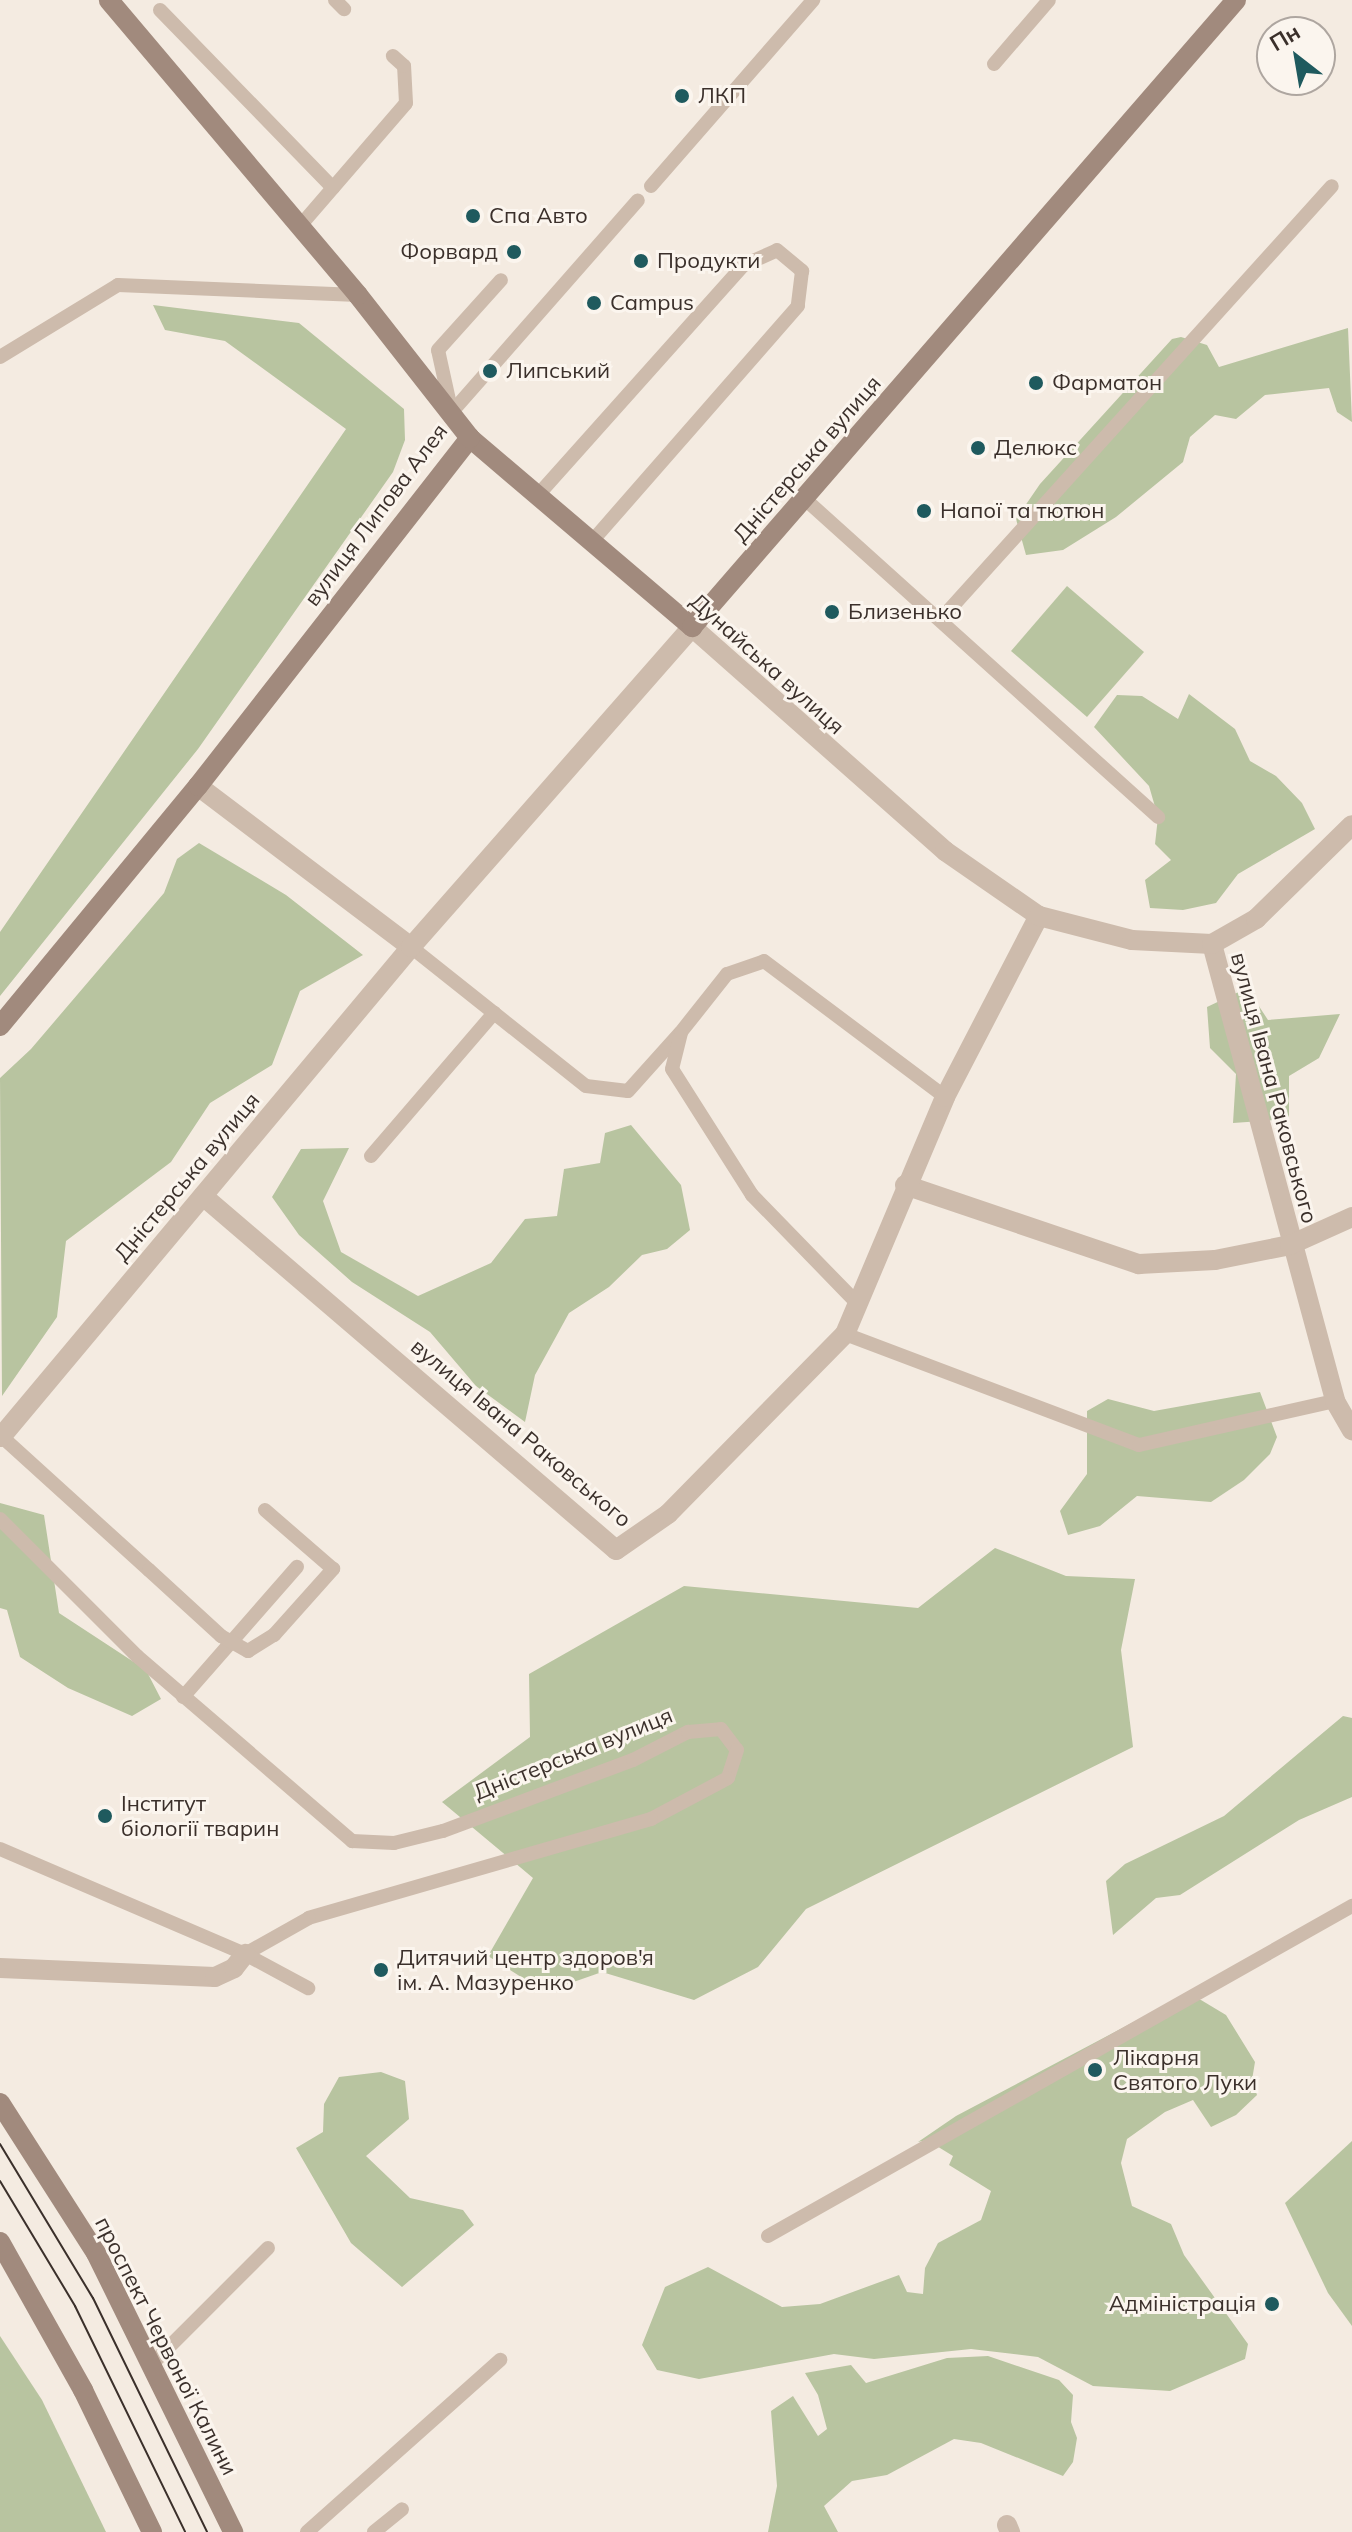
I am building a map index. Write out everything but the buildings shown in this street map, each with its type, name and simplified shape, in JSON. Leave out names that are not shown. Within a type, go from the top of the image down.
[{"type":"street","name":"вулиця Липова Алея","points":[[0,1026],[198,786],[470,438],[358,295],[109,0]]},
{"type":"street","name":"Дністерська вулиця","points":[[1,1436],[411,947],[806,500],[1236,0]]},
{"type":"street","name":"Дунайська вулиця","points":[[470,438],[692,627],[920,831],[992,887],[1039,916],[1132,940],[1212,944]]},
{"type":"street","points":[[198,786],[411,947]]},
{"type":"street","points":[[1212,944],[1256,919],[1352,825]]},
{"type":"street","points":[[905,1185],[945,1097],[1039,916]]},
{"type":"street","name":"вулиця Івана Раковського","points":[[1212,944],[1290,1245],[1335,1401],[1352,1431]]},
{"type":"street","name":"вулиця Івана Раковського","points":[[203,1196],[616,1550],[668,1514],[845,1334],[905,1185],[1139,1264],[1215,1260],[1290,1245],[1352,1217]]},
{"type":"street","points":[[0,1968],[215,1977],[234,1968],[245,1954]]},
{"type":"street","name":"проспект Червоної Калини","points":[[0,2103],[96,2253],[233,2532]]},
{"type":"street","points":[[0,2242],[70,2366],[152,2532]]},
{"type":"lane","points":[[651,186],[813,0]]},
{"type":"lane","points":[[994,64],[1049,0]]},
{"type":"lane","points":[[160,10],[333,188]]},
{"type":"lane","points":[[300,226],[406,103],[404,66],[393,56]]},
{"type":"lane","points":[[941,619],[1332,186]]},
{"type":"lane","points":[[451,413],[638,200]]},
{"type":"lane","points":[[538,495],[744,265],[777,250],[794,264],[802,271],[798,306],[592,541]]},
{"type":"lane","points":[[451,413],[438,350],[501,280]]},
{"type":"lane","points":[[0,357],[118,285],[358,295]]},
{"type":"lane","points":[[806,500],[1158,817]]},
{"type":"lane","points":[[411,947],[586,1086],[628,1091],[727,974],[764,961],[945,1097]]},
{"type":"lane","points":[[371,1156],[494,1013]]},
{"type":"lane","points":[[681,1032],[672,1069],[752,1195],[857,1303]]},
{"type":"lane","points":[[845,1334],[1139,1445],[1335,1401]]},
{"type":"lane","points":[[1,1436],[221,1636],[248,1651],[274,1635],[333,1569],[265,1510]]},
{"type":"lane","name":"Дністерська вулиця","points":[[0,1519],[27,1551],[183,1697],[352,1841],[394,1843],[443,1831],[633,1760],[688,1732],[721,1729],[737,1750],[728,1778],[651,1819],[309,1918],[245,1954]]},
{"type":"lane","points":[[183,1697],[297,1567]]},
{"type":"lane","points":[[0,1849],[245,1954],[308,1988]]},
{"type":"lane","points":[[768,2236],[1352,1906]]},
{"type":"lane","points":[[152,2364],[268,2248]]},
{"type":"lane","points":[[307,2532],[500,2360]]},
{"type":"lane","points":[[374,2532],[402,2509]]},
{"type":"green space","points":[[153,305],[299,323],[404,409],[405,440],[393,472],[198,749],[0,996],[0,932],[346,429],[225,341],[165,330]]},
{"type":"green space","points":[[1348,328],[1352,422],[1337,412],[1329,388],[1265,395],[1236,419],[1215,415],[1190,437],[1183,462],[1116,517],[1063,550],[1026,555],[1016,519],[1040,484],[1172,339],[1181,337],[1207,345],[1219,367]]},
{"type":"green space","points":[[1067,586],[1144,652],[1087,717],[1011,651]]},
{"type":"green space","points":[[1189,694],[1235,729],[1250,761],[1276,776],[1302,803],[1315,829],[1238,874],[1216,903],[1183,910],[1150,908],[1145,880],[1171,860],[1155,844],[1158,817],[1149,786],[1094,727],[1117,695],[1142,696],[1178,719]]},
{"type":"green space","points":[[199,843],[286,895],[363,955],[300,991],[272,1065],[210,1103],[171,1162],[66,1241],[57,1317],[2,1396],[0,1078],[31,1049],[164,893],[177,859]]},
{"type":"green space","points":[[1247,988],[1268,1020],[1340,1014],[1319,1058],[1289,1076],[1289,1119],[1233,1123],[1236,1074],[1210,1048],[1207,1007]]},
{"type":"green space","points":[[631,1125],[681,1185],[690,1230],[667,1249],[642,1255],[609,1287],[569,1313],[535,1375],[525,1422],[476,1386],[430,1332],[352,1282],[299,1235],[272,1197],[301,1149],[349,1148],[323,1201],[341,1252],[418,1296],[491,1263],[525,1219],[557,1216],[564,1169],[600,1163],[605,1133]]},
{"type":"green space","points":[[1260,1392],[1277,1437],[1270,1454],[1244,1480],[1211,1502],[1137,1496],[1100,1526],[1068,1535],[1060,1511],[1087,1474],[1087,1411],[1108,1399],[1154,1411]]},
{"type":"green space","points":[[0,1503],[44,1515],[59,1613],[146,1670],[161,1699],[132,1716],[68,1688],[20,1657],[7,1610],[0,1608]]},
{"type":"green space","points":[[995,1548],[1066,1576],[1135,1579],[1121,1650],[1133,1747],[806,1909],[758,1967],[694,2000],[602,1972],[545,1992],[488,1956],[533,1878],[442,1802],[530,1737],[529,1674],[684,1586],[918,1608]]},
{"type":"green space","points":[[1343,1716],[1352,1718],[1352,1797],[1299,1820],[1180,1895],[1156,1898],[1113,1935],[1106,1881],[1125,1864],[1224,1816]]},
{"type":"green space","points":[[1179,1998],[1201,2000],[1226,2015],[1255,2062],[1252,2080],[1257,2095],[1236,2115],[1211,2127],[1193,2100],[1165,2112],[1127,2139],[1121,2163],[1132,2206],[1171,2224],[1184,2255],[1248,2344],[1245,2359],[1170,2391],[1093,2386],[1038,2357],[971,2349],[874,2359],[834,2354],[699,2379],[657,2370],[642,2345],[665,2287],[708,2267],[782,2307],[820,2304],[899,2275],[907,2292],[923,2294],[925,2268],[938,2243],[981,2220],[991,2191],[949,2165],[953,2156],[927,2140],[918,2142],[956,2116]]},
{"type":"green space","points":[[381,2072],[405,2081],[409,2119],[366,2156],[410,2198],[463,2210],[474,2225],[402,2287],[351,2243],[296,2148],[323,2132],[324,2104],[339,2077]]},
{"type":"green space","points":[[1352,2141],[1352,2326],[1328,2293],[1285,2203]]},
{"type":"green space","points":[[0,2336],[42,2400],[106,2532],[0,2532]]},
{"type":"green space","points":[[988,2356],[1059,2380],[1073,2395],[1071,2422],[1077,2438],[1073,2462],[1063,2476],[981,2443],[954,2439],[887,2475],[852,2481],[824,2506],[838,2532],[768,2532],[777,2486],[771,2411],[793,2396],[818,2436],[827,2429],[818,2395],[805,2373],[851,2365],[866,2383],[947,2358]]},
{"type":"tram line","points":[[0,2144],[93,2298],[207,2532]]},
{"type":"tram line","points":[[0,2181],[75,2306],[185,2532]]},
{"type":"place","name":"ЛКП","points":[[682,96]]},
{"type":"place","name":"Спа Авто","points":[[473,216]]},
{"type":"place","name":"Форвард","points":[[514,252]]},
{"type":"place","name":"Продукти","points":[[641,261]]},
{"type":"place","name":"Campus","points":[[594,303]]},
{"type":"place","name":"Липський","points":[[490,371]]},
{"type":"place","name":"Фарматон","points":[[1036,383]]},
{"type":"place","name":"Делюкс","points":[[978,448]]},
{"type":"place","name":"Напої та тютюн","points":[[924,511]]},
{"type":"place","name":"Близенько","points":[[832,612]]},
{"type":"place","name":"Інститут біології тварин","points":[[105,1816]]},
{"type":"place","name":"Дитячий центр здоров'я ім. А. Мазуренко","points":[[381,1970]]},
{"type":"place","name":"Лікарня Святого Луки","points":[[1095,2070]]},
{"type":"place","name":"Адміністрація","points":[[1272,2304]]}]
